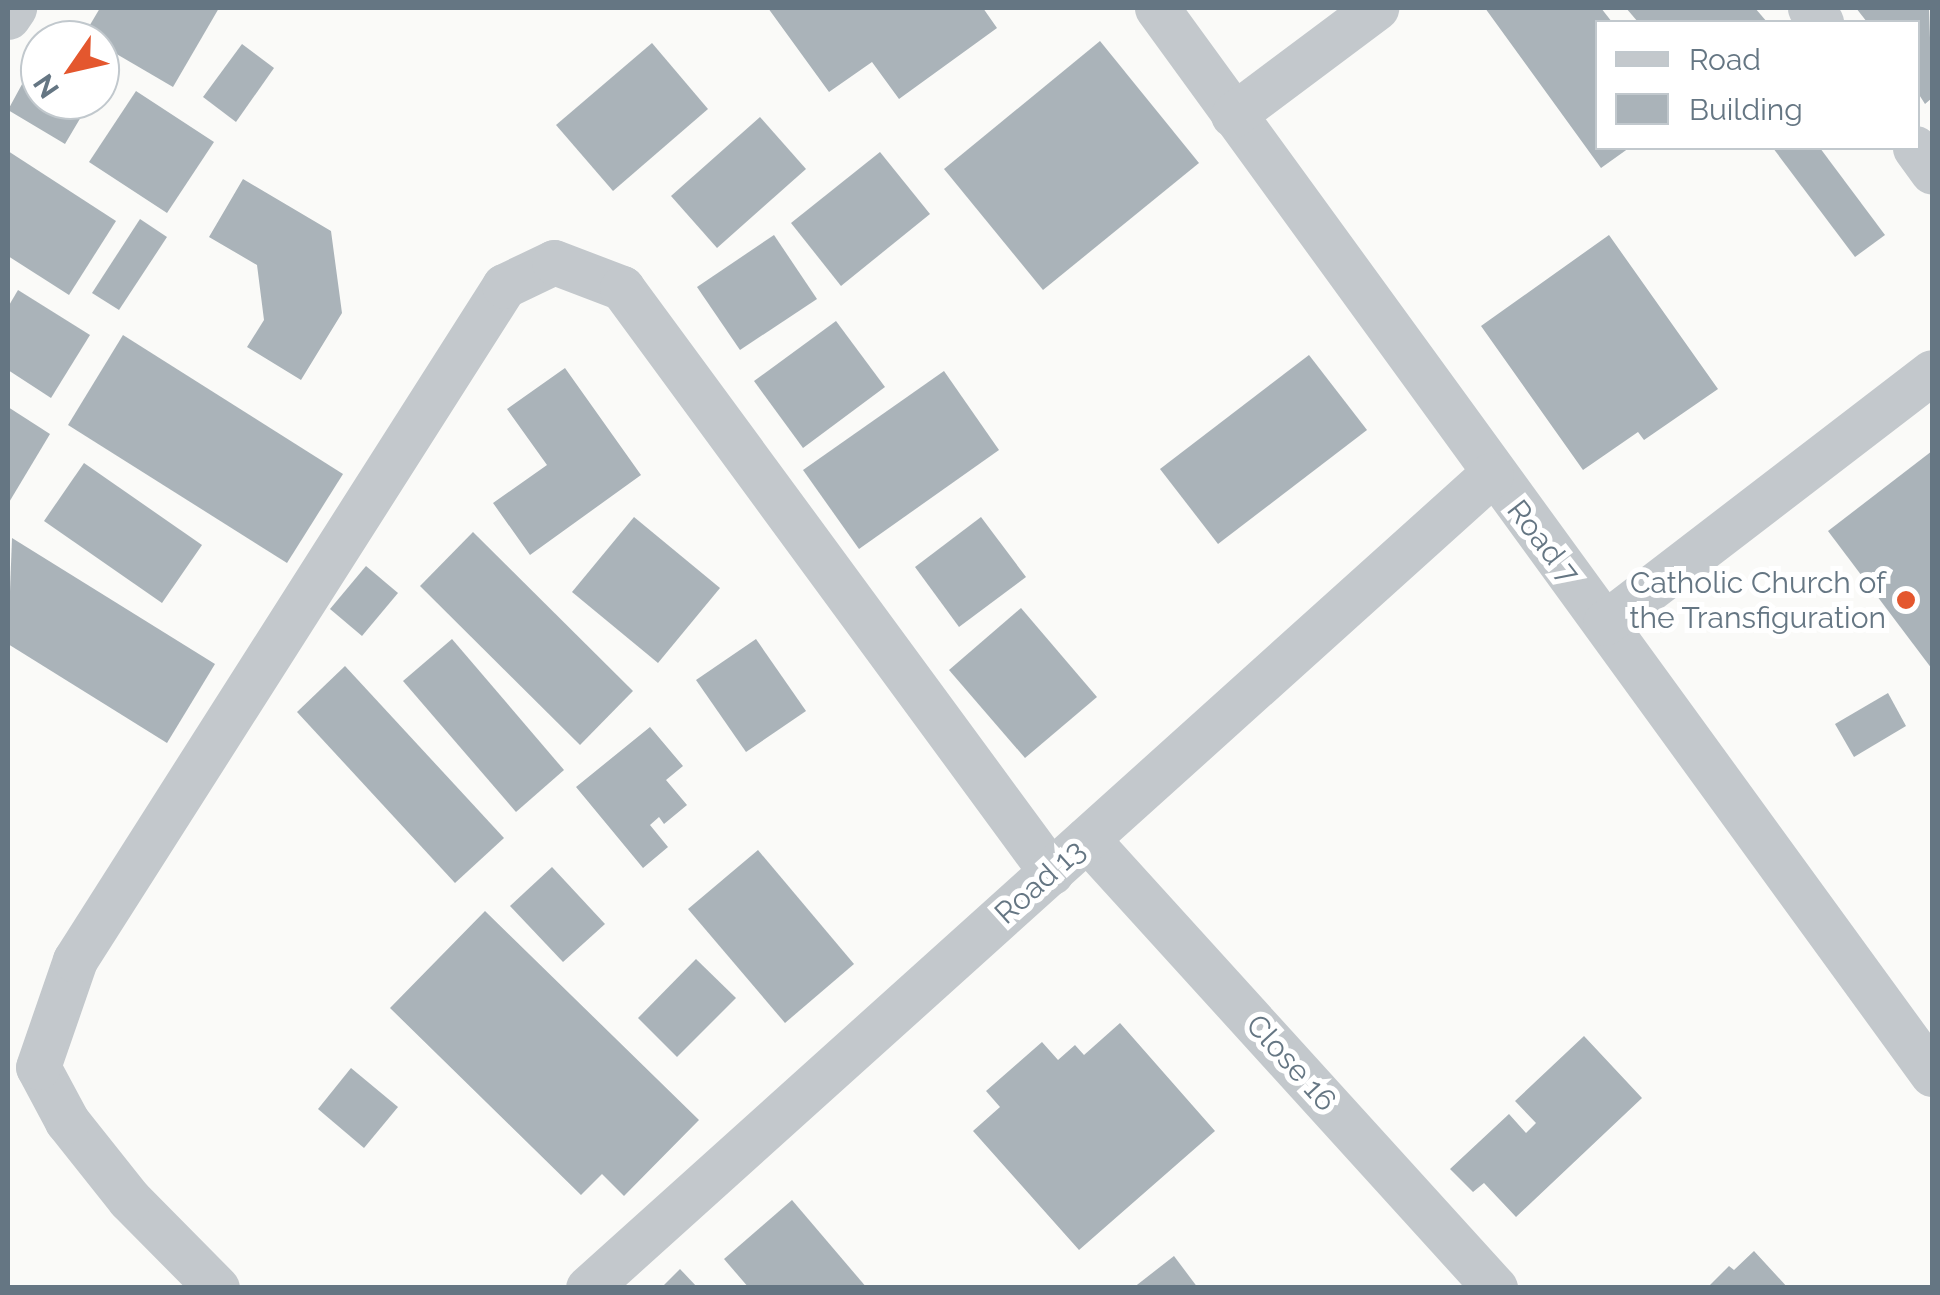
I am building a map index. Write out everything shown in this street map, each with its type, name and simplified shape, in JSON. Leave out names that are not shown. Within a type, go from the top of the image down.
[{"type":"street","points":[[8,17],[14,8]]},
{"type":"street","name":"Road 7","points":[[1158,8],[1491,475],[1605,623],[1932,1074]]},
{"type":"street","points":[[1233,115],[1376,8]]},
{"type":"street","points":[[1916,150],[1932,171]]},
{"type":"street","points":[[217,1288],[128,1199],[67,1121],[38,1067],[75,960],[504,286],[554,262],[622,288],[1051,872]]},
{"type":"street","points":[[1605,623],[1932,372]]},
{"type":"street","name":"Road 13","points":[[588,1288],[1491,475]]},
{"type":"street","name":"Close 16","points":[[1087,839],[1495,1288]]},
{"type":"building","points":[[100,8],[219,8],[173,87],[120,56],[120,20],[93,20]]},
{"type":"building","points":[[768,8],[983,8],[997,28],[899,99],[872,62],[829,92]]},
{"type":"building","points":[[1485,8],[1601,8],[1610,20],[1595,20],[1595,150],[1626,150],[1601,168]]},
{"type":"building","points":[[1626,8],[1755,8],[1765,20],[1636,20]]},
{"type":"building","points":[[1856,8],[1929,8],[1932,98],[1925,104],[1920,96],[1920,20],[1865,20]]},
{"type":"building","points":[[1100,41],[1199,163],[1043,290],[944,169]]},
{"type":"building","points":[[652,43],[708,109],[613,191],[556,125]]},
{"type":"building","points":[[242,44],[274,68],[236,122],[203,97]]},
{"type":"building","points":[[20,88],[20,117],[8,110]]},
{"type":"building","points":[[136,91],[214,142],[167,213],[89,162]]},
{"type":"building","points":[[760,117],[806,169],[717,248],[671,196]]},
{"type":"building","points":[[25,120],[79,120],[65,144]]},
{"type":"building","points":[[1775,150],[1821,150],[1885,235],[1855,257]]},
{"type":"building","points":[[8,151],[116,221],[69,295],[8,256]]},
{"type":"building","points":[[880,152],[930,214],[841,286],[791,223]]},
{"type":"building","points":[[243,179],[331,231],[342,313],[301,380],[247,347],[264,320],[257,265],[209,237]]},
{"type":"building","points":[[140,219],[167,237],[119,310],[92,293]]},
{"type":"building","points":[[774,235],[817,299],[740,350],[697,287]]},
{"type":"building","points":[[1609,235],[1718,389],[1644,440],[1638,432],[1583,470],[1481,326]]},
{"type":"building","points":[[18,290],[90,335],[51,398],[8,370],[8,307]]},
{"type":"building","points":[[836,321],[885,387],[803,448],[754,381]]},
{"type":"building","points":[[123,335],[343,474],[287,563],[68,425]]},
{"type":"building","points":[[1309,355],[1367,430],[1218,544],[1160,469]]},
{"type":"building","points":[[565,368],[641,475],[530,555],[493,503],[547,465],[507,409]]},
{"type":"building","points":[[944,371],[999,450],[859,549],[803,470]]},
{"type":"building","points":[[8,407],[50,434],[8,504]]},
{"type":"building","name":"Catholic Church of the Transfiguration","points":[[1932,451],[1932,669],[1828,531]]},
{"type":"building","points":[[84,463],[202,545],[162,603],[44,521]]},
{"type":"building","points":[[634,517],[720,588],[658,663],[572,592]]},
{"type":"building","points":[[981,517],[1026,577],[959,627],[915,567]]},
{"type":"building","points":[[473,532],[633,691],[580,745],[420,586]]},
{"type":"building","points":[[12,538],[215,664],[167,743],[8,644]]},
{"type":"building","points":[[366,566],[398,593],[362,636],[330,609]]},
{"type":"building","points":[[1021,608],[1097,697],[1025,758],[949,670]]},
{"type":"building","points":[[452,639],[564,770],[516,812],[403,681]]},
{"type":"building","points":[[756,639],[806,711],[746,752],[696,680]]},
{"type":"building","points":[[345,666],[504,838],[455,883],[297,712]]},
{"type":"building","points":[[1888,693],[1906,726],[1854,757],[1835,724]]},
{"type":"building","points":[[650,727],[683,766],[666,780],[687,805],[664,824],[659,817],[650,825],[668,847],[643,868],[576,787]]},
{"type":"building","points":[[758,850],[854,964],[785,1023],[688,909]]},
{"type":"building","points":[[552,867],[605,924],[563,962],[510,906]]},
{"type":"building","points":[[485,911],[699,1120],[624,1196],[602,1174],[581,1195],[390,1008]]},
{"type":"building","points":[[696,959],[736,998],[677,1057],[638,1018]]},
{"type":"building","points":[[1120,1023],[1215,1131],[1079,1250],[973,1131],[1000,1107],[986,1091],[1042,1042],[1058,1060],[1075,1045],[1084,1055]]},
{"type":"building","points":[[1584,1036],[1642,1098],[1516,1217],[1484,1183],[1473,1192],[1450,1169],[1509,1114],[1526,1133],[1536,1123],[1515,1101]]},
{"type":"building","points":[[351,1068],[398,1107],[364,1148],[318,1109]]},
{"type":"building","points":[[792,1200],[867,1288],[749,1288],[724,1259]]},
{"type":"building","points":[[1754,1251],[1788,1288],[1707,1288],[1729,1266],[1734,1270]]},
{"type":"building","points":[[1174,1256],[1198,1288],[1133,1288]]},
{"type":"building","points":[[680,1269],[698,1288],[661,1288]]},
{"type":"place","name":"Catholic Church of the Transfiguration","points":[[1906,600]]}]
